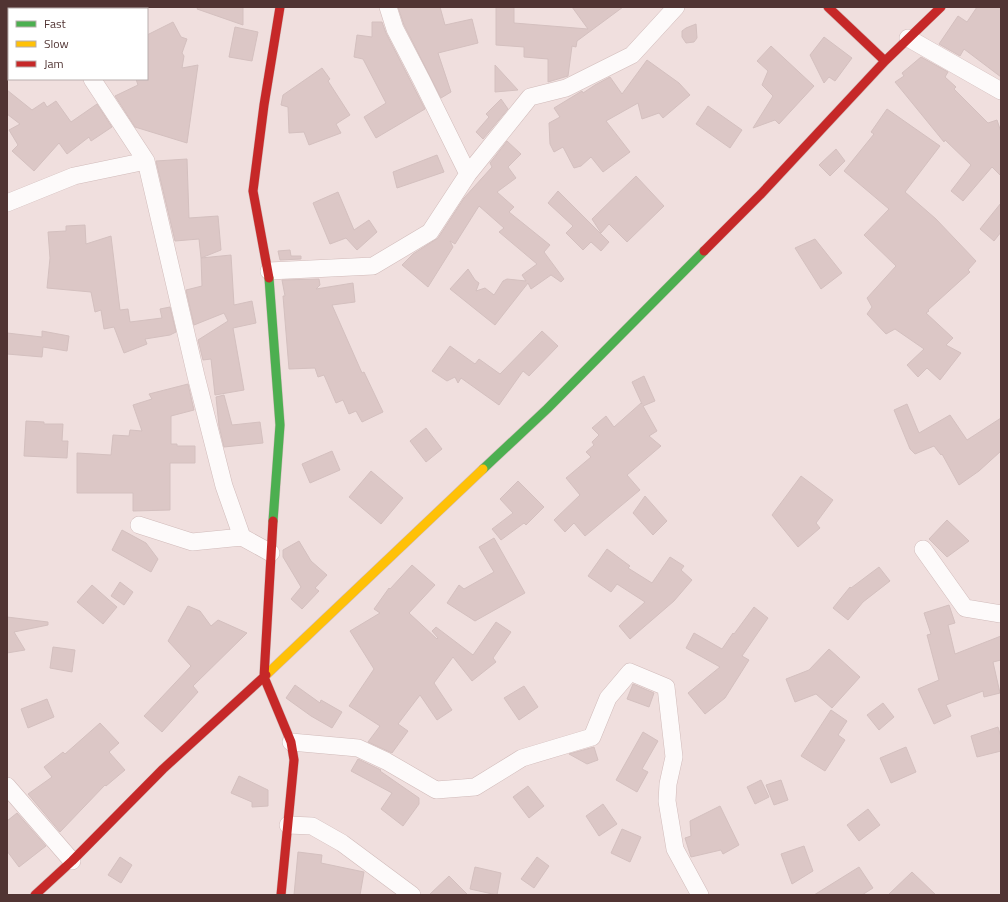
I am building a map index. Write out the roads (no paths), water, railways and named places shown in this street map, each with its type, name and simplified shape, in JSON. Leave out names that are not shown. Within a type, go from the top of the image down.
[{"type":"street","points":[[280,7],[264,105],[253,191],[269,271],[280,425],[264,677],[291,742],[294,760],[281,895]]},
{"type":"street","points":[[388,7],[394,28],[468,174]]},
{"type":"street","points":[[269,271],[373,266],[430,232],[468,174],[530,97],[566,88],[632,55],[676,7]]},
{"type":"street","points":[[828,7],[886,61]]},
{"type":"street","points":[[35,895],[72,861],[163,769],[264,677],[547,409],[761,194],[908,38],[941,7]]},
{"type":"street","points":[[908,38],[1001,91]]},
{"type":"street","points":[[93,80],[146,161],[196,376],[224,486],[242,537]]},
{"type":"street","points":[[7,203],[74,176],[146,161]]},
{"type":"street","points":[[139,525],[192,542],[242,537],[271,553]]},
{"type":"street","points":[[923,549],[965,608],[1001,614]]},
{"type":"street","points":[[291,742],[358,748],[386,761],[436,790],[475,787],[522,758],[592,737],[608,698],[630,672],[666,687],[674,757],[668,784],[668,808],[675,849],[700,895]]},
{"type":"street","points":[[7,786],[72,861]]},
{"type":"street","points":[[288,825],[312,826],[342,843],[412,895]]}]
